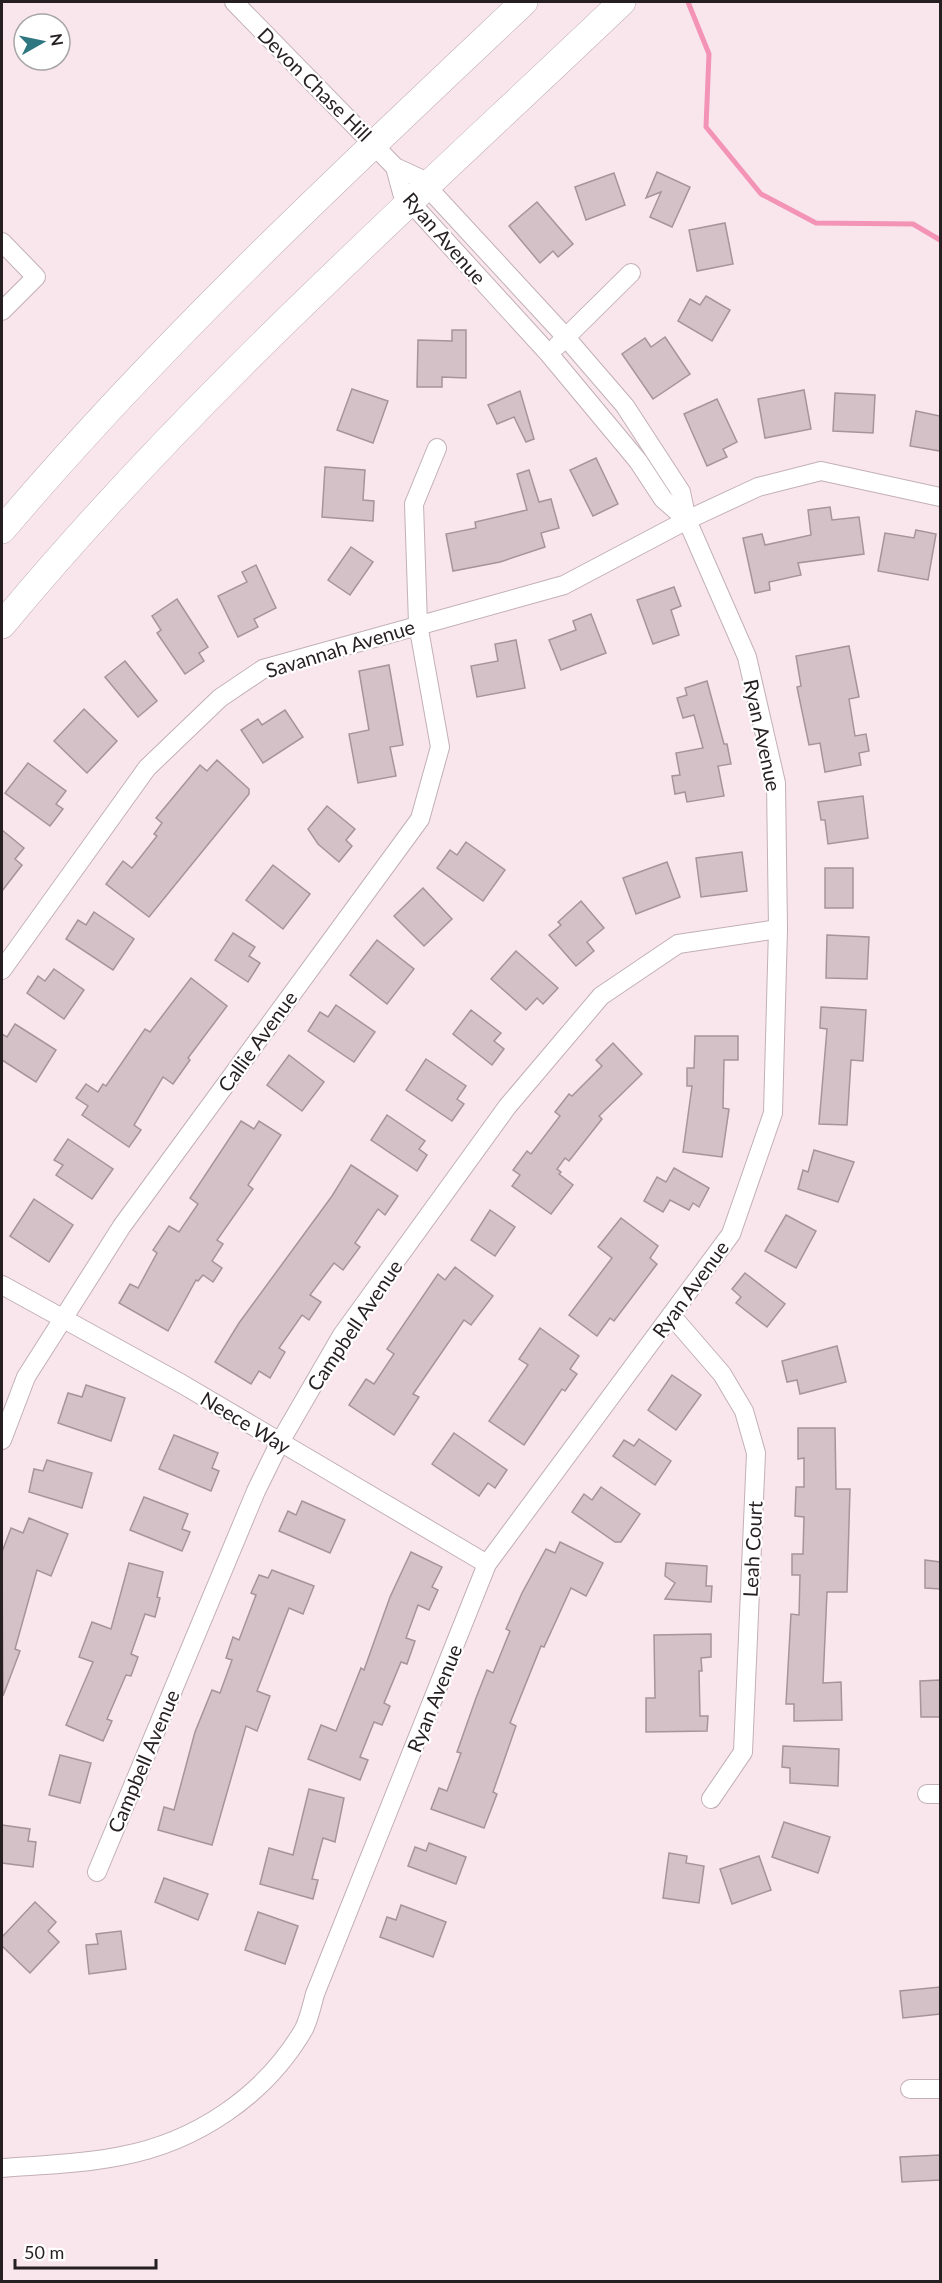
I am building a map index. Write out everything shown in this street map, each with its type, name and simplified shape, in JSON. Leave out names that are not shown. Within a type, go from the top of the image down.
[{"type":"highway","points":[[2,530],[105,411],[374,144],[524,2]]},
{"type":"highway","points":[[2,625],[135,472],[227,379],[622,2]]},
{"type":"street","name":"Devon Chase Hill","points":[[234,2],[395,167]]},
{"type":"street","name":"Ryan Avenue","points":[[395,167],[419,178],[419,195],[638,461],[663,499],[687,520]]},
{"type":"street","name":"Ryan Avenue","points":[[2,2168],[120,2157],[178,2140],[229,2111],[269,2075],[304,2028],[315,1994],[487,1564],[730,1234],[773,1113],[778,929],[776,783],[747,657],[687,520],[681,492],[625,406],[566,337],[419,195]]},
{"type":"street","points":[[2,242],[36,277],[2,311]]},
{"type":"street","points":[[549,354],[631,273]]},
{"type":"street","name":"Callie Avenue","points":[[2,1440],[26,1377],[122,1226],[420,819],[440,747],[418,624],[414,504],[437,448]]},
{"type":"street","name":"Savannah Avenue","points":[[2,970],[147,768],[220,698],[263,669],[564,585],[687,520],[758,488],[821,471],[940,497]]},
{"type":"street","name":"Campbell Avenue","points":[[97,1872],[256,1491],[280,1442],[342,1335],[507,1107],[601,996],[678,944],[778,929]]},
{"type":"street","name":"Neece Way","points":[[2,1285],[64,1317],[487,1564]]},
{"type":"street","name":"Leah Court","points":[[671,1316],[722,1374],[744,1412],[756,1453],[742,1752],[711,1799]]},
{"type":"street","points":[[910,2089],[940,2089]]},
{"type":"building","points":[[657,172],[690,187],[672,227],[650,217],[661,192],[646,198]]},
{"type":"building","points":[[614,173],[625,205],[586,220],[575,187]]},
{"type":"building","points":[[537,202],[573,244],[558,257],[553,251],[540,263],[509,226]]},
{"type":"building","points":[[725,223],[733,264],[697,271],[689,230]]},
{"type":"building","points":[[706,296],[730,310],[712,341],[678,321],[690,299],[700,305]]},
{"type":"building","points":[[452,330],[466,330],[466,378],[442,377],[442,387],[417,387],[418,340],[452,341]]},
{"type":"building","points":[[665,337],[690,374],[653,399],[622,354],[645,338],[651,347]]},
{"type":"building","points":[[352,389],[388,401],[373,443],[337,430]]},
{"type":"building","points":[[804,390],[811,429],[765,438],[758,399]]},
{"type":"building","points":[[520,391],[534,439],[526,442],[514,417],[497,424],[488,405]]},
{"type":"building","points":[[835,393],[875,395],[873,433],[833,431]]},
{"type":"building","points":[[717,399],[737,442],[723,449],[727,457],[707,466],[684,414]]},
{"type":"building","points":[[916,411],[940,416],[940,451],[910,446]]},
{"type":"building","points":[[596,458],[618,504],[593,516],[570,470]]},
{"type":"building","points":[[325,467],[365,470],[363,500],[374,501],[373,521],[322,517]]},
{"type":"building","points":[[529,470],[539,502],[551,499],[559,528],[541,533],[545,547],[500,562],[453,571],[446,534],[476,528],[475,522],[527,510],[517,474]]},
{"type":"building","points":[[830,507],[832,520],[859,517],[864,554],[798,563],[801,575],[769,582],[770,590],[755,593],[743,538],[762,534],[765,545],[811,535],[808,510]]},
{"type":"building","points":[[916,530],[936,534],[928,580],[878,571],[885,533],[914,538]]},
{"type":"building","points":[[351,547],[373,562],[350,595],[328,580]]},
{"type":"building","points":[[256,565],[276,608],[254,619],[258,627],[238,637],[218,596],[247,582],[242,572]]},
{"type":"building","points":[[674,587],[681,606],[671,610],[679,635],[653,644],[637,600]]},
{"type":"building","points":[[177,599],[208,647],[199,653],[204,661],[185,674],[157,633],[161,630],[152,616]]},
{"type":"building","points":[[591,614],[606,653],[561,670],[549,640],[576,630],[573,621]]},
{"type":"building","points":[[516,640],[525,688],[477,697],[471,666],[498,661],[495,644]]},
{"type":"building","points":[[849,646],[859,697],[849,699],[855,736],[866,734],[869,751],[859,753],[861,765],[825,772],[820,743],[809,745],[797,687],[801,686],[796,656]]},
{"type":"building","points":[[125,661],[157,701],[138,717],[105,677]]},
{"type":"building","points":[[389,665],[403,745],[390,747],[396,776],[358,783],[349,734],[369,730],[359,671]]},
{"type":"building","points":[[707,681],[731,764],[718,766],[724,796],[687,802],[685,792],[675,794],[672,776],[680,775],[676,753],[703,748],[694,715],[683,718],[677,698],[687,695],[685,688]]},
{"type":"building","points":[[84,709],[117,741],[87,773],[54,741]]},
{"type":"building","points":[[285,710],[303,737],[263,763],[241,730],[258,719],[262,725]]},
{"type":"building","points":[[217,760],[249,789],[249,794],[149,917],[106,884],[123,861],[132,868],[157,836],[154,834],[162,823],[156,818],[200,765],[207,771]]},
{"type":"building","points":[[28,763],[66,791],[56,804],[63,809],[50,826],[5,793]]},
{"type":"building","points":[[863,796],[868,838],[828,844],[825,820],[821,820],[818,802]]},
{"type":"building","points":[[327,806],[355,829],[346,840],[352,846],[339,862],[318,844],[308,829]]},
{"type":"building","points":[[2,830],[24,848],[15,859],[22,865],[2,891]]},
{"type":"building","points":[[466,842],[505,870],[483,901],[437,868],[450,850],[457,855]]},
{"type":"building","points":[[742,852],[747,891],[701,897],[696,858]]},
{"type":"building","points":[[667,862],[680,897],[636,914],[623,878]]},
{"type":"building","points":[[273,865],[310,894],[283,929],[246,900]]},
{"type":"building","points":[[825,868],[853,868],[853,908],[825,908]]},
{"type":"building","points":[[423,888],[452,919],[424,946],[394,916]]},
{"type":"building","points":[[581,901],[604,928],[587,942],[594,951],[576,966],[549,935],[561,925],[558,922]]},
{"type":"building","points":[[94,912],[134,939],[113,970],[66,939],[78,920],[86,925]]},
{"type":"building","points":[[233,933],[255,947],[249,956],[260,963],[248,982],[215,960]]},
{"type":"building","points":[[827,935],[869,937],[867,979],[826,978]]},
{"type":"building","points":[[377,940],[414,969],[387,1004],[350,975]]},
{"type":"building","points":[[516,951],[558,988],[543,1004],[537,998],[526,1010],[491,979]]},
{"type":"building","points":[[54,969],[84,990],[64,1019],[27,993],[38,976],[45,981]]},
{"type":"building","points":[[191,978],[227,1006],[188,1058],[190,1060],[173,1084],[163,1077],[134,1125],[141,1130],[129,1147],[82,1115],[88,1106],[76,1098],[86,1084],[98,1092],[103,1084],[106,1086],[145,1029],[150,1032]]},
{"type":"building","points":[[336,1005],[375,1032],[354,1062],[308,1031],[320,1012],[328,1017]]},
{"type":"building","points":[[821,1007],[866,1010],[863,1061],[851,1060],[847,1125],[819,1124],[827,1029],[820,1028]]},
{"type":"building","points":[[471,1010],[501,1033],[494,1041],[504,1049],[492,1065],[453,1034]]},
{"type":"building","points":[[15,1024],[56,1050],[36,1082],[2,1060],[2,1034],[7,1037]]},
{"type":"building","points":[[695,1036],[738,1036],[738,1060],[724,1060],[723,1108],[729,1109],[722,1157],[683,1152],[692,1086],[687,1086],[687,1068],[694,1068]]},
{"type":"building","points":[[613,1043],[642,1074],[599,1116],[602,1119],[569,1161],[565,1158],[557,1169],[561,1172],[559,1174],[573,1185],[551,1214],[512,1186],[520,1175],[513,1170],[527,1151],[531,1154],[560,1116],[555,1112],[569,1094],[572,1096],[602,1066],[596,1060]]},
{"type":"building","points":[[289,1055],[324,1082],[302,1111],[267,1085]]},
{"type":"building","points":[[426,1059],[466,1086],[457,1099],[464,1104],[452,1121],[406,1090]]},
{"type":"building","points":[[387,1115],[425,1141],[419,1149],[427,1155],[417,1171],[371,1140]]},
{"type":"building","points":[[241,1121],[254,1129],[259,1121],[281,1135],[248,1185],[253,1189],[217,1240],[223,1244],[212,1261],[222,1268],[213,1282],[203,1275],[198,1281],[196,1280],[168,1331],[119,1303],[130,1284],[138,1288],[157,1253],[153,1250],[169,1226],[179,1232],[198,1204],[190,1198]]},
{"type":"building","points":[[68,1139],[113,1169],[92,1199],[56,1175],[63,1165],[54,1160]]},
{"type":"building","points":[[814,1150],[854,1162],[838,1202],[798,1189],[803,1170],[808,1172]]},
{"type":"building","points":[[351,1165],[398,1196],[385,1215],[378,1209],[355,1243],[360,1247],[343,1270],[334,1263],[310,1295],[321,1302],[309,1320],[302,1315],[279,1348],[285,1352],[270,1378],[259,1371],[251,1384],[215,1362],[239,1323],[332,1196]]},
{"type":"building","points":[[674,1168],[709,1188],[699,1207],[693,1203],[689,1210],[670,1200],[663,1212],[644,1201],[657,1177],[666,1182]]},
{"type":"building","points":[[34,1199],[73,1225],[49,1262],[10,1236]]},
{"type":"building","points":[[490,1210],[515,1227],[495,1256],[471,1240]]},
{"type":"building","points":[[786,1215],[816,1231],[796,1268],[765,1251]]},
{"type":"building","points":[[621,1218],[658,1246],[650,1258],[657,1264],[614,1321],[610,1318],[597,1336],[569,1315],[612,1258],[598,1247]]},
{"type":"building","points":[[455,1267],[493,1296],[471,1325],[464,1320],[413,1394],[419,1397],[394,1435],[349,1405],[366,1379],[374,1384],[394,1354],[387,1349],[438,1274],[445,1280]]},
{"type":"building","points":[[745,1273],[785,1304],[767,1327],[736,1303],[741,1297],[732,1289]]},
{"type":"building","points":[[540,1328],[579,1356],[570,1369],[577,1374],[565,1391],[562,1389],[524,1445],[489,1421],[528,1365],[519,1359]]},
{"type":"building","points":[[837,1346],[846,1382],[800,1394],[797,1380],[787,1382],[782,1361]]},
{"type":"building","points":[[672,1375],[701,1395],[676,1430],[648,1410]]},
{"type":"building","points":[[86,1385],[125,1398],[111,1441],[58,1423],[68,1393],[82,1397]]},
{"type":"building","points":[[798,1428],[835,1428],[836,1489],[850,1489],[847,1592],[827,1592],[823,1683],[841,1682],[842,1720],[794,1721],[794,1704],[786,1704],[791,1614],[799,1615],[800,1575],[792,1575],[792,1554],[803,1554],[804,1517],[795,1516],[796,1487],[804,1487],[804,1458],[798,1459]]},
{"type":"building","points":[[454,1433],[507,1470],[495,1488],[488,1483],[479,1496],[432,1464]]},
{"type":"building","points":[[174,1435],[218,1453],[212,1468],[219,1471],[211,1491],[159,1469]]},
{"type":"building","points":[[639,1439],[671,1461],[655,1485],[613,1456],[624,1440],[634,1446]]},
{"type":"building","points":[[47,1460],[92,1473],[82,1508],[29,1492],[34,1469],[43,1471]]},
{"type":"building","points":[[601,1487],[640,1514],[621,1542],[615,1542],[572,1512],[584,1494],[592,1500]]},
{"type":"building","points":[[144,1497],[188,1514],[182,1529],[190,1532],[182,1551],[130,1530]]},
{"type":"building","points":[[302,1501],[345,1520],[330,1553],[279,1531],[288,1511],[296,1515]]},
{"type":"building","points":[[29,1518],[68,1534],[51,1576],[37,1570],[15,1649],[20,1651],[3,1696],[2,1552],[11,1528],[23,1533]]},
{"type":"building","points":[[560,1542],[603,1563],[586,1596],[571,1588],[544,1647],[541,1646],[510,1723],[516,1726],[493,1792],[497,1794],[484,1828],[431,1809],[439,1788],[447,1791],[461,1753],[457,1752],[476,1698],[487,1670],[493,1673],[510,1631],[506,1629],[522,1593],[546,1549],[555,1553]]},
{"type":"building","points":[[411,1552],[442,1567],[432,1587],[438,1590],[429,1610],[418,1605],[406,1638],[415,1641],[407,1664],[401,1662],[384,1703],[390,1706],[382,1725],[374,1722],[360,1757],[368,1760],[360,1780],[308,1759],[321,1725],[336,1731],[361,1668],[364,1670],[390,1597]]},
{"type":"building","points":[[925,1560],[940,1562],[940,1589],[925,1588]]},
{"type":"building","points":[[129,1563],[163,1572],[157,1597],[160,1598],[155,1617],[145,1614],[131,1654],[138,1657],[131,1676],[126,1675],[107,1719],[112,1721],[103,1741],[66,1725],[93,1662],[79,1657],[92,1622],[111,1629]]},
{"type":"building","points":[[666,1563],[707,1566],[706,1586],[712,1586],[711,1602],[665,1599],[675,1583],[665,1576]]},
{"type":"building","points":[[272,1570],[314,1586],[303,1614],[289,1608],[257,1691],[270,1696],[257,1731],[246,1726],[212,1845],[158,1830],[164,1807],[174,1810],[195,1732],[212,1690],[220,1693],[232,1660],[226,1658],[233,1637],[239,1640],[256,1595],[251,1593],[259,1575],[268,1578]]},
{"type":"building","points":[[711,1634],[711,1657],[701,1658],[702,1671],[699,1671],[700,1716],[708,1716],[707,1731],[646,1732],[646,1698],[655,1698],[654,1635]]},
{"type":"building","points":[[940,1680],[940,1717],[921,1717],[920,1681]]},
{"type":"building","points":[[783,1746],[839,1749],[838,1786],[790,1783],[790,1768],[782,1767]]},
{"type":"building","points":[[60,1755],[91,1763],[80,1803],[49,1795]]},
{"type":"building","points":[[309,1789],[344,1798],[335,1842],[323,1838],[312,1879],[318,1880],[313,1899],[260,1884],[269,1848],[293,1855]]},
{"type":"building","points":[[784,1822],[830,1837],[818,1873],[772,1857]]},
{"type":"building","points":[[2,1825],[30,1829],[28,1841],[36,1842],[33,1867],[2,1863]]},
{"type":"building","points":[[429,1843],[466,1857],[456,1884],[408,1866],[415,1847],[426,1851]]},
{"type":"building","points":[[669,1853],[687,1856],[686,1863],[704,1866],[699,1903],[663,1898]]},
{"type":"building","points":[[759,1856],[771,1890],[732,1904],[720,1869]]},
{"type":"building","points":[[164,1878],[208,1894],[198,1920],[155,1902]]},
{"type":"building","points":[[35,1902],[56,1922],[48,1931],[59,1942],[30,1973],[2,1946],[2,1937]]},
{"type":"building","points":[[401,1905],[446,1922],[433,1957],[380,1937],[387,1917],[396,1920]]},
{"type":"building","points":[[258,1912],[298,1926],[285,1964],[245,1950]]},
{"type":"building","points":[[121,1931],[126,1969],[89,1974],[86,1945],[98,1944],[96,1934]]},
{"type":"building","points":[[940,1987],[940,2014],[903,2018],[900,1991]]},
{"type":"building","points":[[940,2155],[940,2180],[902,2182],[900,2157]]},
{"type":"waterway","points":[[688,2],[709,54],[706,127],[761,194],[816,223],[913,224],[940,240]]}]
